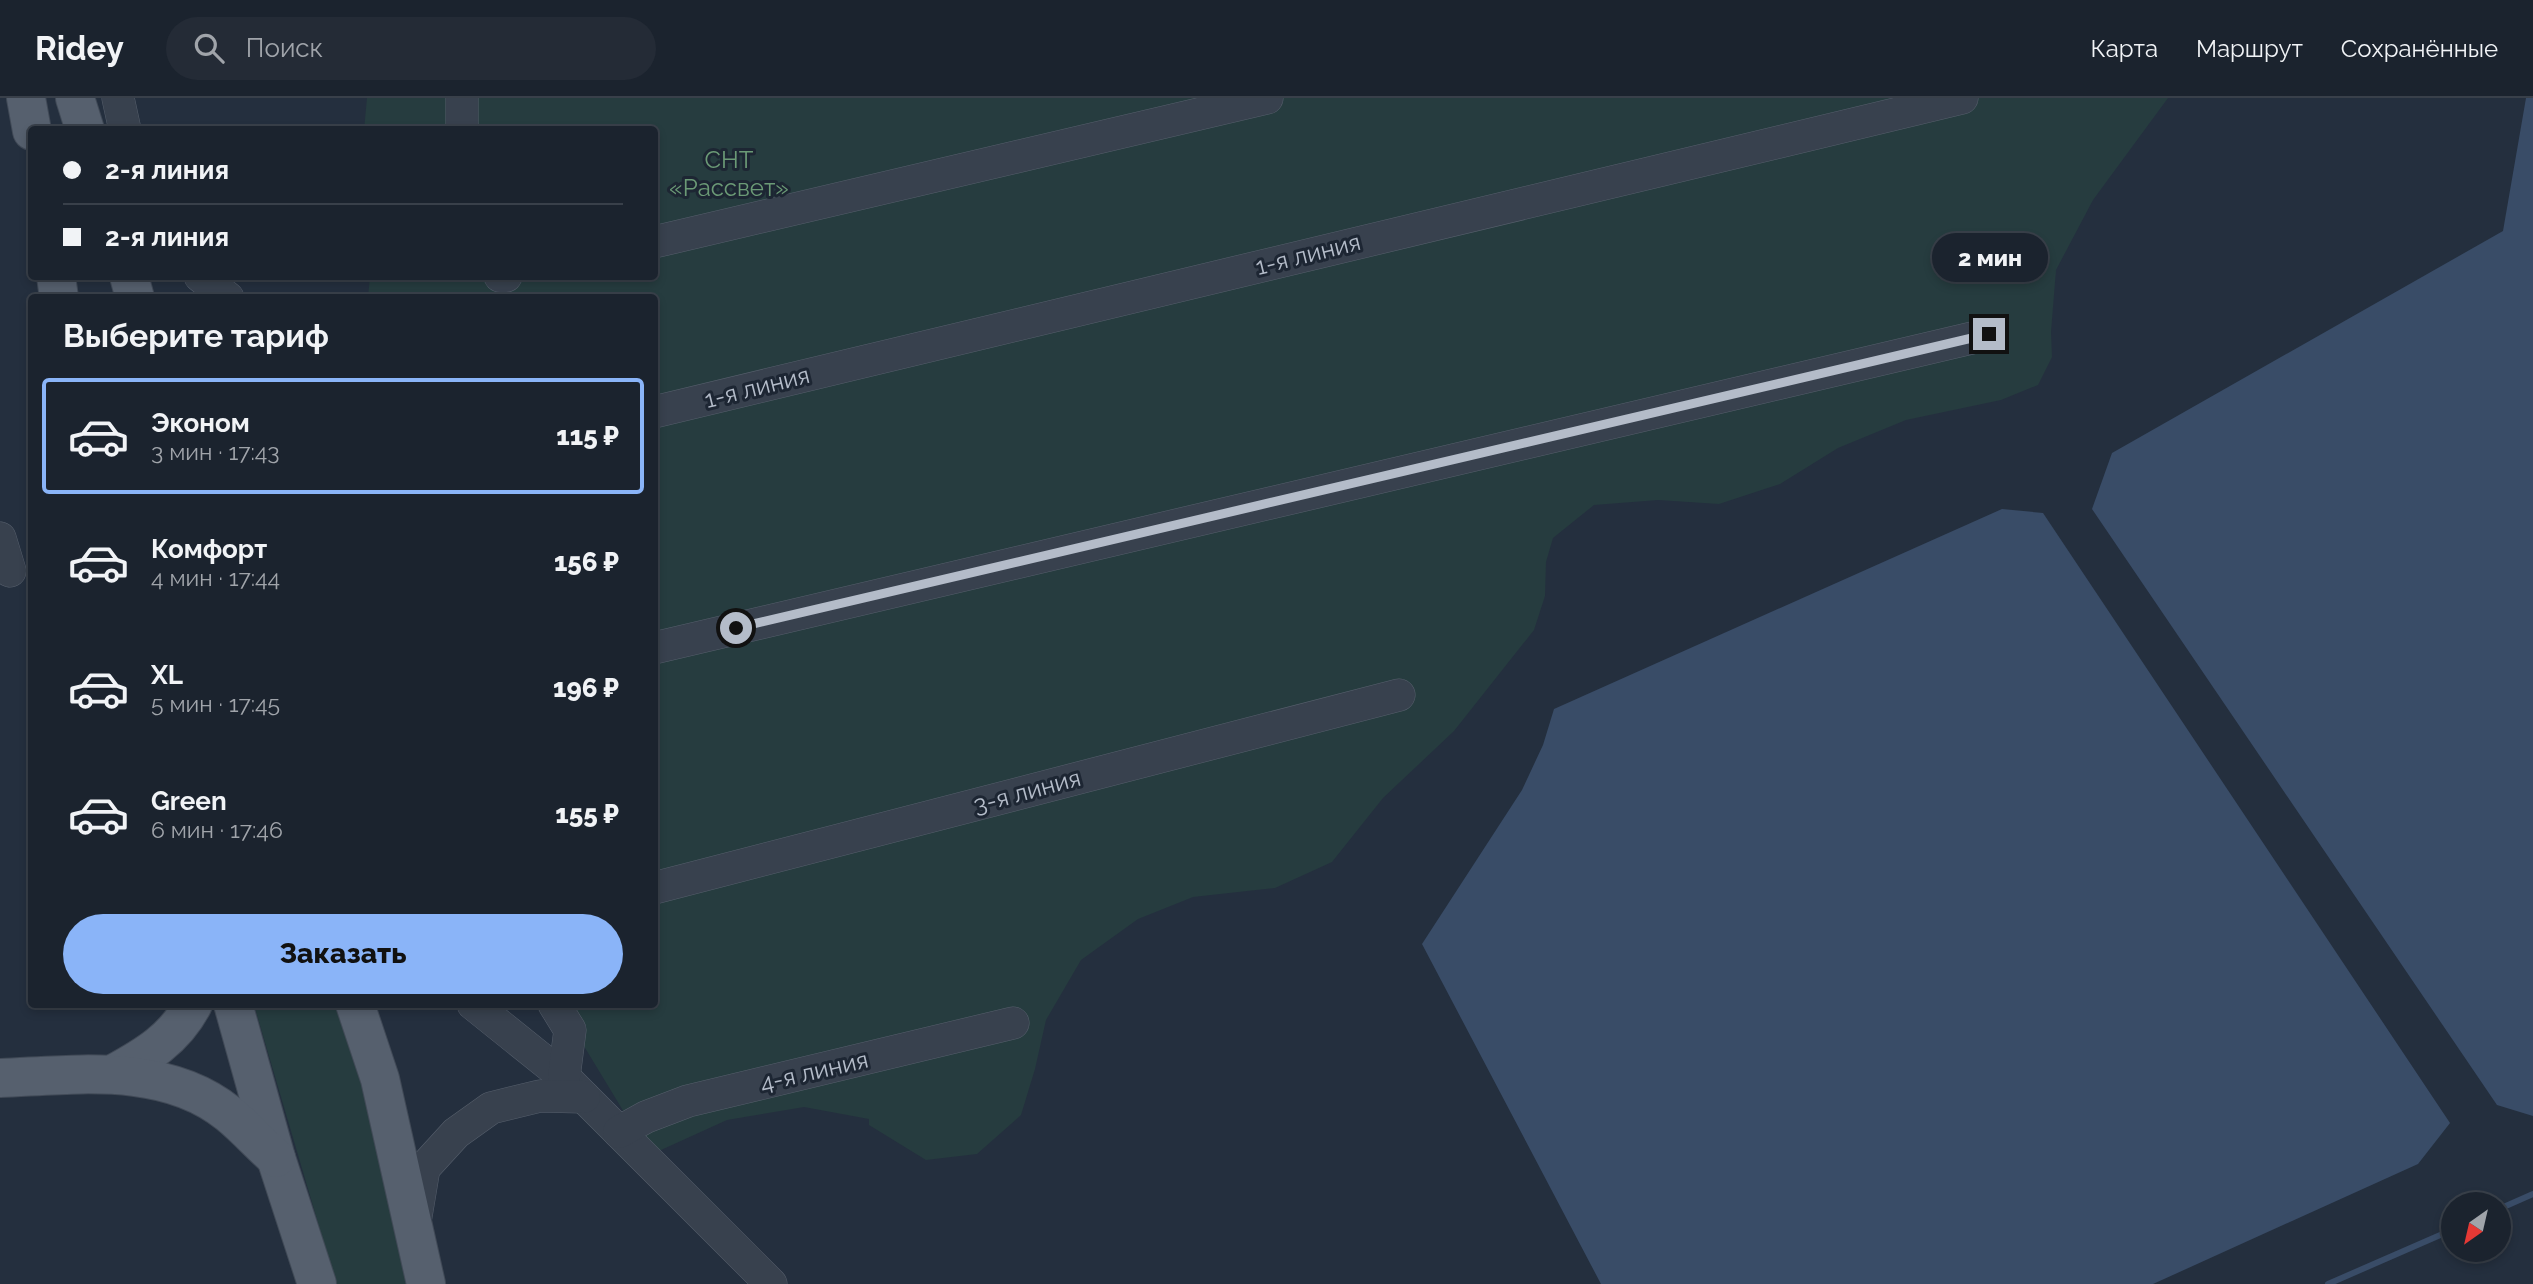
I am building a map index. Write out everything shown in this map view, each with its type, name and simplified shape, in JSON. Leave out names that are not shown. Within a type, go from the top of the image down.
[{"type":"main road","points":[[26,98],[31,126]]},
{"type":"main road","points":[[75,98],[84,126]]},
{"type":"main road","points":[[113,1074],[164,1043],[191,1008]]},
{"type":"main road","points":[[234,1008],[275,1158],[317,1284]]},
{"type":"main road","points":[[356,1008],[380,1079],[426,1284]]},
{"type":"main road","points":[[0,1078],[113,1074],[152,1080],[189,1090],[228,1113],[275,1158]]},
{"type":"street","points":[[118,98],[124,126]]},
{"type":"street","points":[[462,126],[463,98]]},
{"type":"street","points":[[658,241],[1266,98]]},
{"type":"street","name":"1-я линия","points":[[658,411],[1962,98]]},
{"type":"street","points":[[205,280],[223,294]]},
{"type":"street","points":[[658,647],[1989,334]]},
{"type":"street","points":[[0,538],[10,571]]},
{"type":"street","name":"3-я линия","points":[[658,887],[1399,695]]},
{"type":"street","points":[[478,1008],[574,1087],[771,1284]]},
{"type":"street","points":[[556,1008],[570,1030],[574,1087]]},
{"type":"street","name":"4-я линия","points":[[619,1132],[688,1101],[1013,1023]]},
{"type":"street","points":[[414,1230],[424,1168],[456,1133],[491,1108],[574,1087]]},
{"type":"green space","name":"СНТ «Рассвет»","points":[[367,98],[2168,98],[2093,200],[2056,270],[2051,332],[2052,357],[2038,385],[2001,400],[1906,420],[1838,448],[1780,484],[1719,504],[1658,500],[1594,505],[1553,538],[1546,562],[1545,596],[1534,630],[1454,731],[1383,798],[1332,862],[1275,888],[1193,897],[1138,919],[1081,960],[1046,1020],[1021,1115],[977,1154],[926,1160],[869,1125],[869,1119],[804,1107],[727,1120],[650,1155],[561,1008],[658,1008],[658,294],[368,294],[370,280],[658,280],[658,126],[364,126]]},
{"type":"green space","points":[[255,1008],[341,1008],[416,1284],[336,1284]]},
{"type":"water","points":[[2526,98],[2533,98],[2533,1116],[2497,1105],[2092,509],[2112,453],[2503,231]]},
{"type":"water","points":[[2002,509],[2043,513],[2450,1123],[2418,1164],[2153,1284],[1601,1284],[1422,944],[1522,790],[1543,745],[1554,709]]},
{"type":"waterway","points":[[2511,1204],[2533,1194]]},
{"type":"waterway","points":[[2328,1284],[2441,1235]]},
{"type":"route","points":[[736,628],[1989,334]]}]
